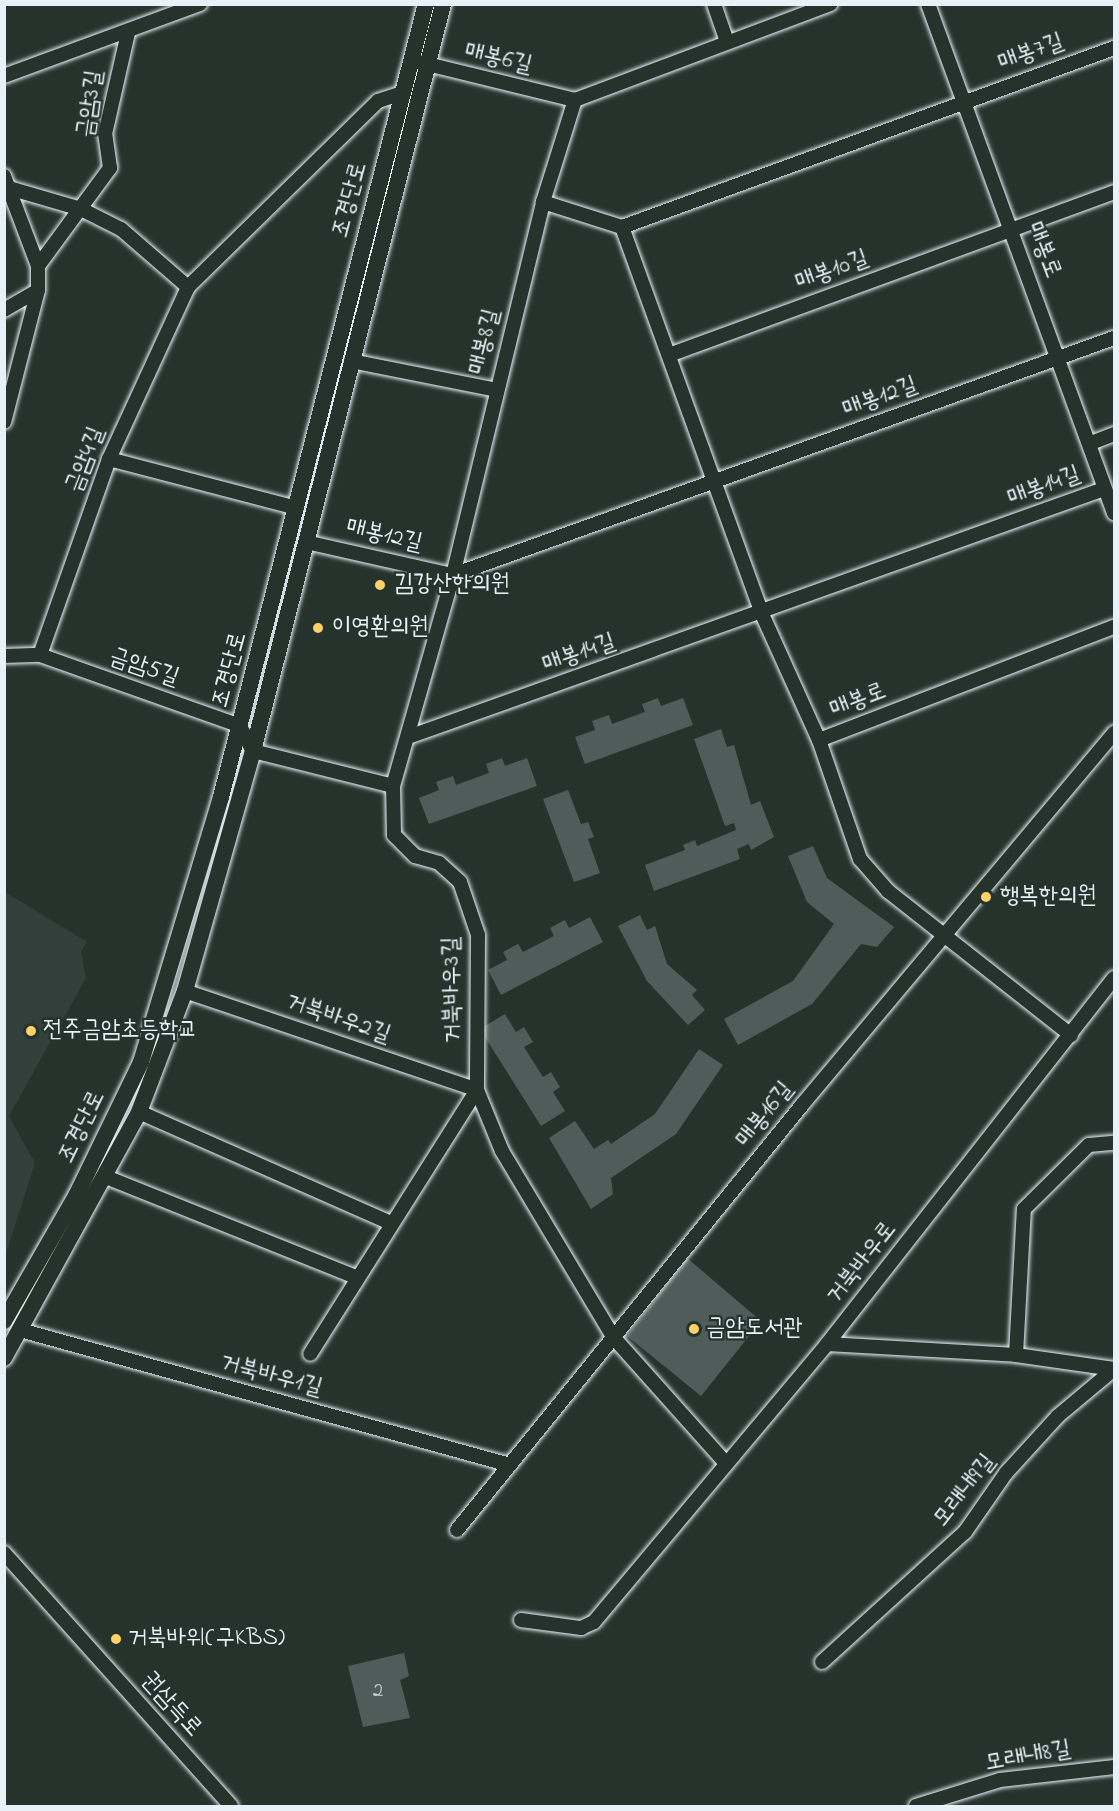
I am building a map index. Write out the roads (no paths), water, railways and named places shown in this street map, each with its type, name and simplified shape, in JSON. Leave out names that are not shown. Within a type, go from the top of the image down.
[{"type":"street","name":"금암3길","points":[[4,76],[128,33],[166,11],[200,4]]},
{"type":"street","name":"조경단로","points":[[4,1321],[76,1196],[141,1062],[240,726],[426,4]]},
{"type":"street","name":"조경단로","points":[[4,1358],[106,1177],[139,1112],[185,991],[253,751],[443,4]]},
{"type":"street","points":[[714,4],[728,41]]},
{"type":"street","points":[[831,4],[574,100],[543,202],[622,227],[963,102]]},
{"type":"street","name":"매봉로","points":[[928,4],[1011,231],[1061,358],[1114,513]]},
{"type":"street","name":"금암3길","points":[[38,266],[110,168],[105,134],[128,33]]},
{"type":"street","name":"매봉7길","points":[[963,102],[1114,48]]},
{"type":"street","name":"매봉6길","points":[[411,60],[574,100]]},
{"type":"street","name":"금암4길","points":[[40,655],[109,459],[188,287],[378,101],[403,93]]},
{"type":"street","points":[[4,422],[38,290],[38,266],[10,207],[7,182],[81,209],[121,229],[188,287]]},
{"type":"street","name":"매봉10길","points":[[669,355],[1114,192]]},
{"type":"street","name":"매봉8길","points":[[453,575],[543,202]]},
{"type":"street","points":[[622,227],[762,614],[819,740],[860,860],[942,935],[1071,1035]]},
{"type":"street","points":[[4,309],[38,290]]},
{"type":"street","name":"매봉12길","points":[[306,542],[453,575],[1114,339]]},
{"type":"street","points":[[351,361],[497,390]]},
{"type":"street","points":[[1091,443],[1114,434]]},
{"type":"street","points":[[109,459],[297,508]]},
{"type":"street","name":"매봉14길","points":[[411,736],[762,614],[1104,489]]},
{"type":"street","points":[[240,726],[253,751],[393,786],[411,736],[453,575]]},
{"type":"street","name":"매봉로","points":[[819,740],[1114,627]]},
{"type":"street","name":"금암5길","points":[[4,656],[40,655],[240,726]]},
{"type":"street","name":"매봉16길","points":[[457,1530],[942,935],[1114,733]]},
{"type":"street","name":"거북바우3길","points":[[393,786],[394,835],[415,856],[439,863],[460,882],[478,935],[477,1089],[502,1151],[614,1338],[724,1461]]},
{"type":"street","name":"거북바우로","points":[[521,1620],[581,1628],[594,1622],[724,1461],[827,1344],[1114,978]]},
{"type":"street","name":"거북바우2길","points":[[185,991],[477,1089]]},
{"type":"street","points":[[310,1354],[477,1089]]},
{"type":"street","points":[[139,1112],[391,1223]]},
{"type":"street","points":[[1016,1355],[1020,1247],[1024,1209],[1056,1173],[1089,1145],[1114,1143]]},
{"type":"street","points":[[106,1177],[358,1278]]},
{"type":"street","name":"거북바우1길","points":[[20,1330],[510,1465]]},
{"type":"street","name":"모래내9길","points":[[827,1344],[1016,1355],[1114,1369]]},
{"type":"street","name":"모래내9길","points":[[822,1662],[965,1532],[1021,1456],[1114,1369]]},
{"type":"street","name":"권삼득로","points":[[4,1553],[231,1806]]},
{"type":"street","name":"모래내8길","points":[[916,1806],[1000,1780],[1114,1767]]},
{"type":"place","name":"김강산한의원","points":[[380,585]]},
{"type":"place","name":"이영환의원","points":[[318,628]]},
{"type":"place","name":"행복한의원","points":[[986,897]]},
{"type":"place","name":"전주금암초등학교","points":[[31,1031]]},
{"type":"place","name":"금암도서관","points":[[694,1329]]},
{"type":"place","name":"거북바위(구KBS)","points":[[116,1639]]}]
